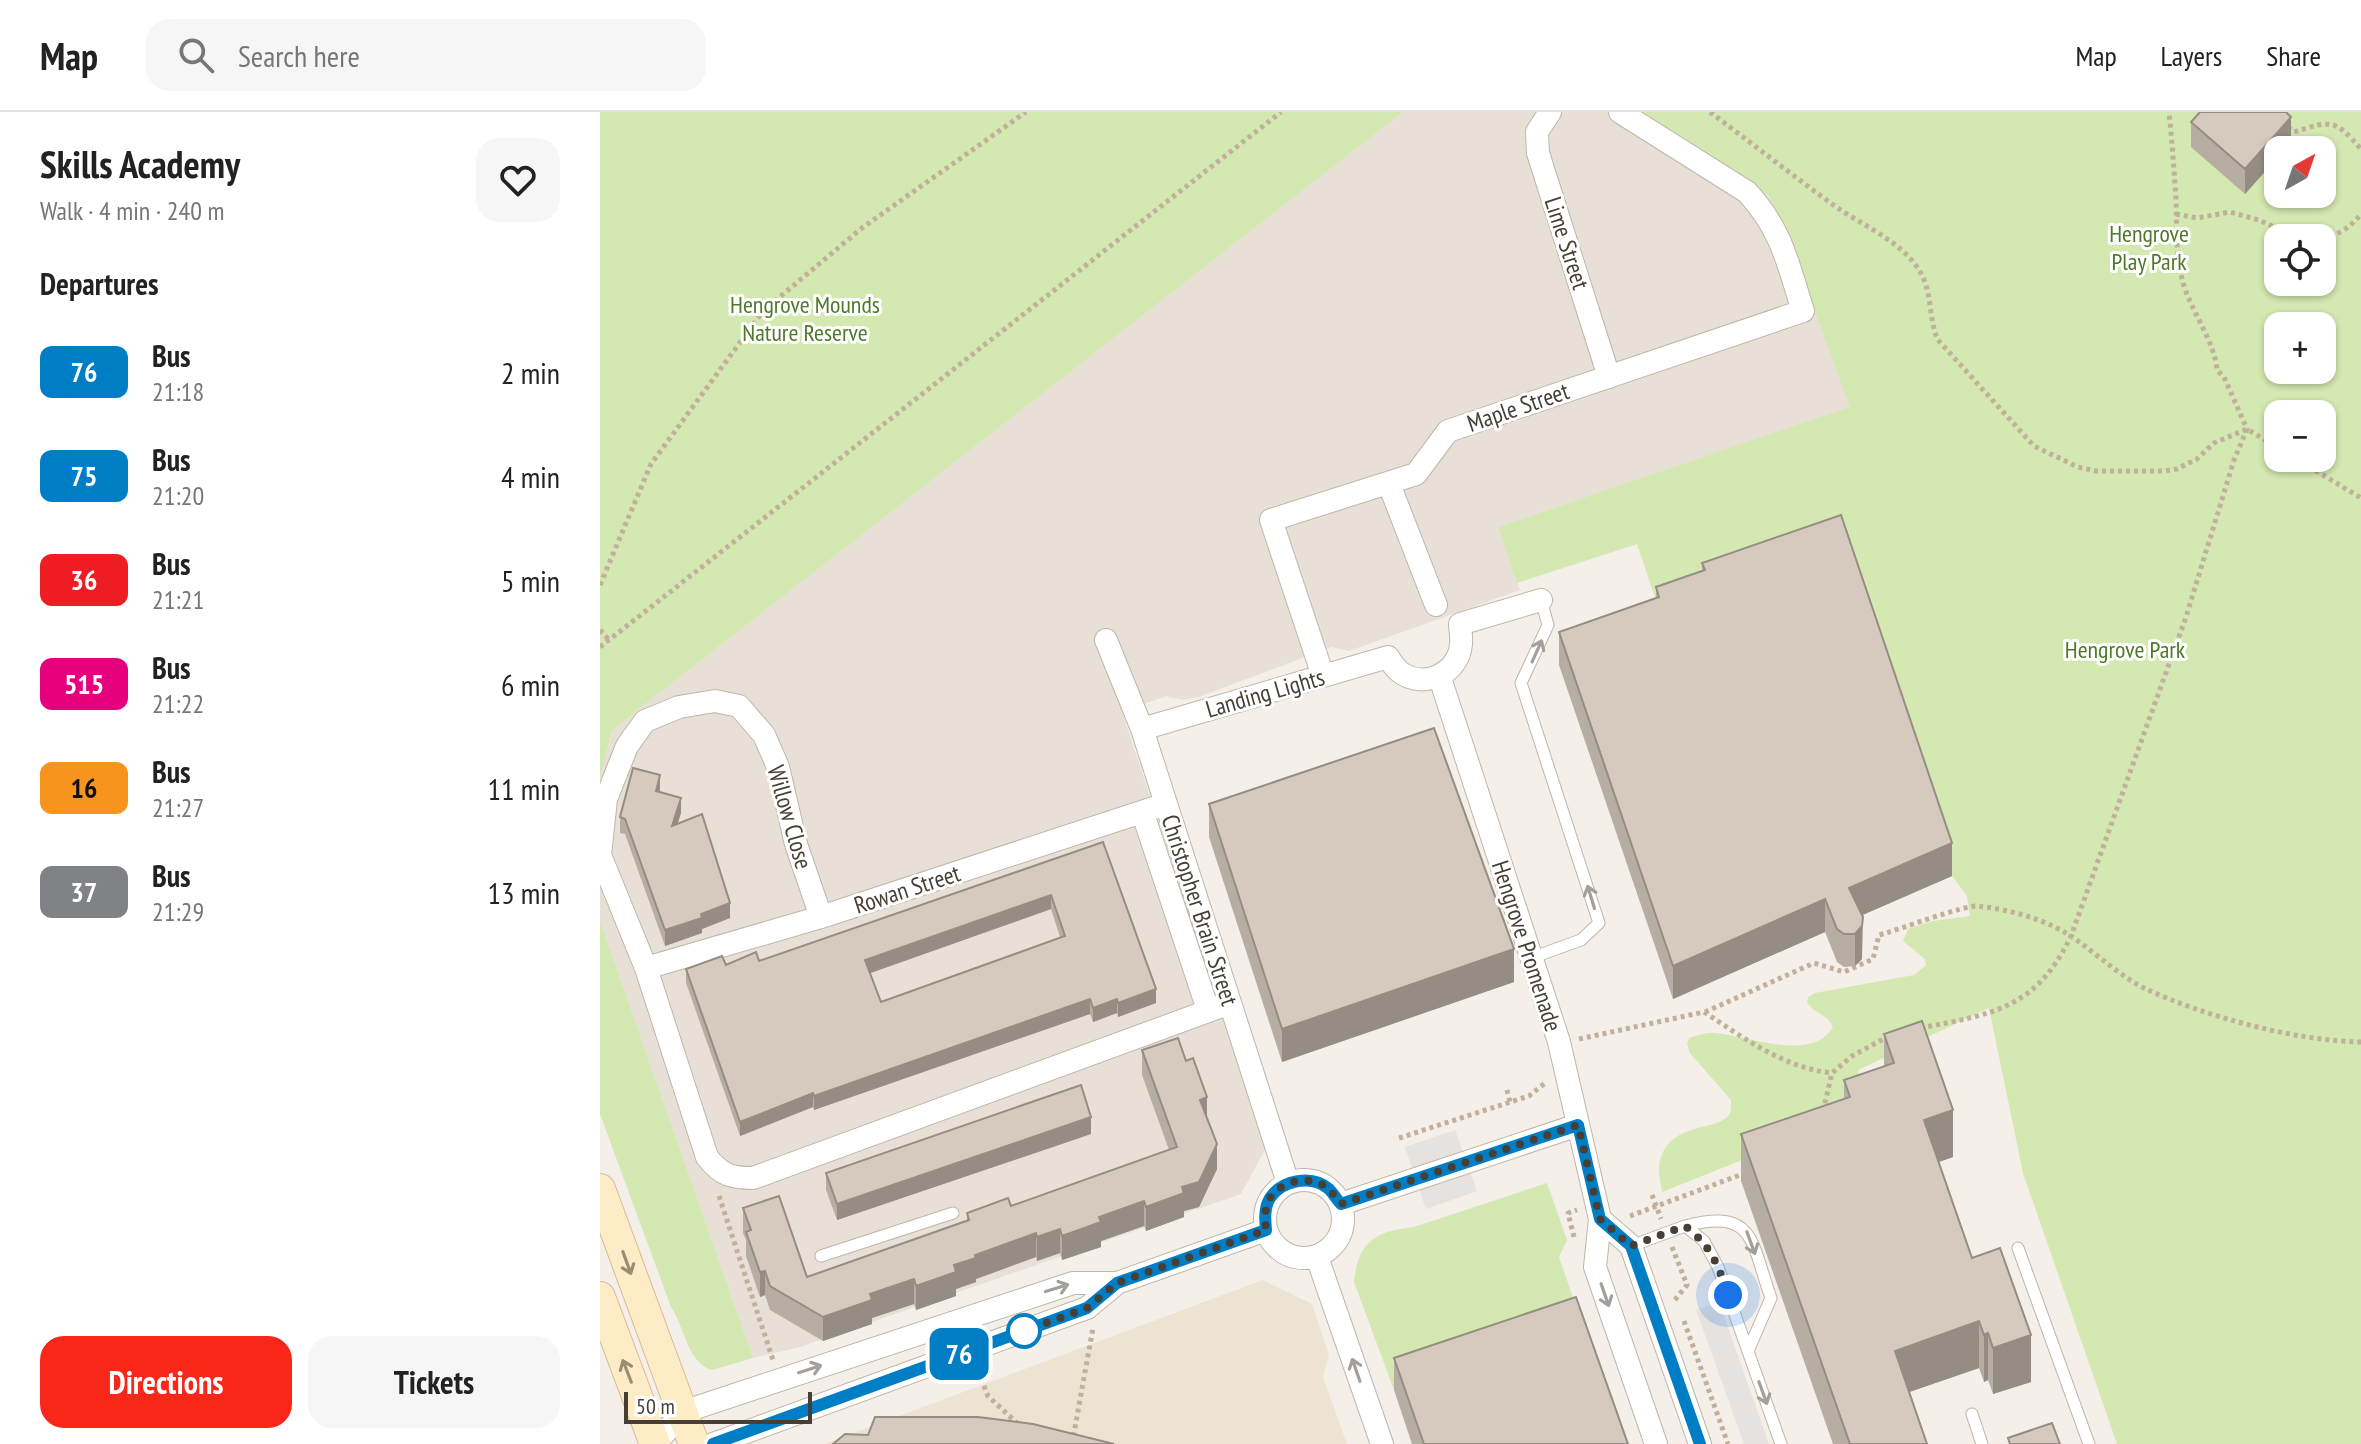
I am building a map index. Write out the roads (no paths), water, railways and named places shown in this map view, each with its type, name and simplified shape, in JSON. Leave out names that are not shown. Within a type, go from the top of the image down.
[{"type":"street","name":"Lime Street","points":[[1550,112],[1537,132],[1538,153],[1609,377]]},
{"type":"street","name":"Maple Street","points":[[1323,676],[1271,520],[1416,474],[1448,431],[1803,311],[1779,237],[1763,210],[1747,192],[1620,112]]},
{"type":"street","points":[[1389,484],[1436,605]]},
{"type":"street","points":[[1440,678],[1458,657],[1462,644],[1460,624],[1541,600]]},
{"type":"street","name":"Christopher Brain Street","points":[[1106,640],[1142,729],[1166,804],[1219,1006],[1288,1183]]},
{"type":"street","name":"Landing Lights","points":[[1142,729],[1388,657],[1401,673],[1420,680],[1440,678]]},
{"type":"street","name":"Hengrove Promenade","points":[[1440,678],[1559,1042],[1600,1219],[1595,1267],[1656,1444]]},
{"type":"street","name":"Willow Close","points":[[646,968],[600,855],[606,799],[627,746],[645,721],[679,707],[715,701],[739,706],[764,735],[778,767],[796,844],[821,917]]},
{"type":"street","name":"Rowan Street","points":[[646,968],[821,917],[1166,804]]},
{"type":"street","points":[[646,968],[707,1157],[718,1171],[731,1178],[753,1178],[1219,1006],[1146,823]]},
{"type":"street","points":[[1341,1204],[1578,1125]]},
{"type":"street","points":[[1307,1180],[1327,1187],[1341,1204],[1343,1227],[1334,1245],[1317,1257],[1300,1259],[1278,1249],[1266,1230],[1264,1214],[1271,1197],[1288,1183],[1307,1180]]},
{"type":"street","points":[[600,1189],[694,1444]]},
{"type":"street","points":[[1600,1219],[1631,1246],[1700,1444]]},
{"type":"street","points":[[600,1297],[655,1444],[683,1412],[1073,1283],[1117,1283],[1266,1230]]},
{"type":"street","points":[[1317,1257],[1382,1444]]},
{"type":"street","points":[[713,1444],[1087,1308],[1117,1283]]},
{"type":"lane","points":[[1530,958],[1581,940],[1599,923],[1521,683],[1548,625],[1541,600]]},
{"type":"lane","points":[[821,1256],[953,1213]]},
{"type":"lane","points":[[1631,1246],[1711,1219],[1732,1222],[1746,1230],[1771,1298],[1748,1351]]},
{"type":"lane","points":[[1685,1226],[1704,1241],[1718,1267],[1781,1444]]},
{"type":"lane","points":[[2018,1248],[2089,1444]]},
{"type":"lane","points":[[1972,1414],[1982,1444]]},
{"type":"park label","name":"Hengrove Play Park","points":[[2149,247]]},
{"type":"park label","name":"Hengrove Mounds Nature Reserve","points":[[805,318]]},
{"type":"park label","name":"Hengrove Park","points":[[2125,649]]}]
